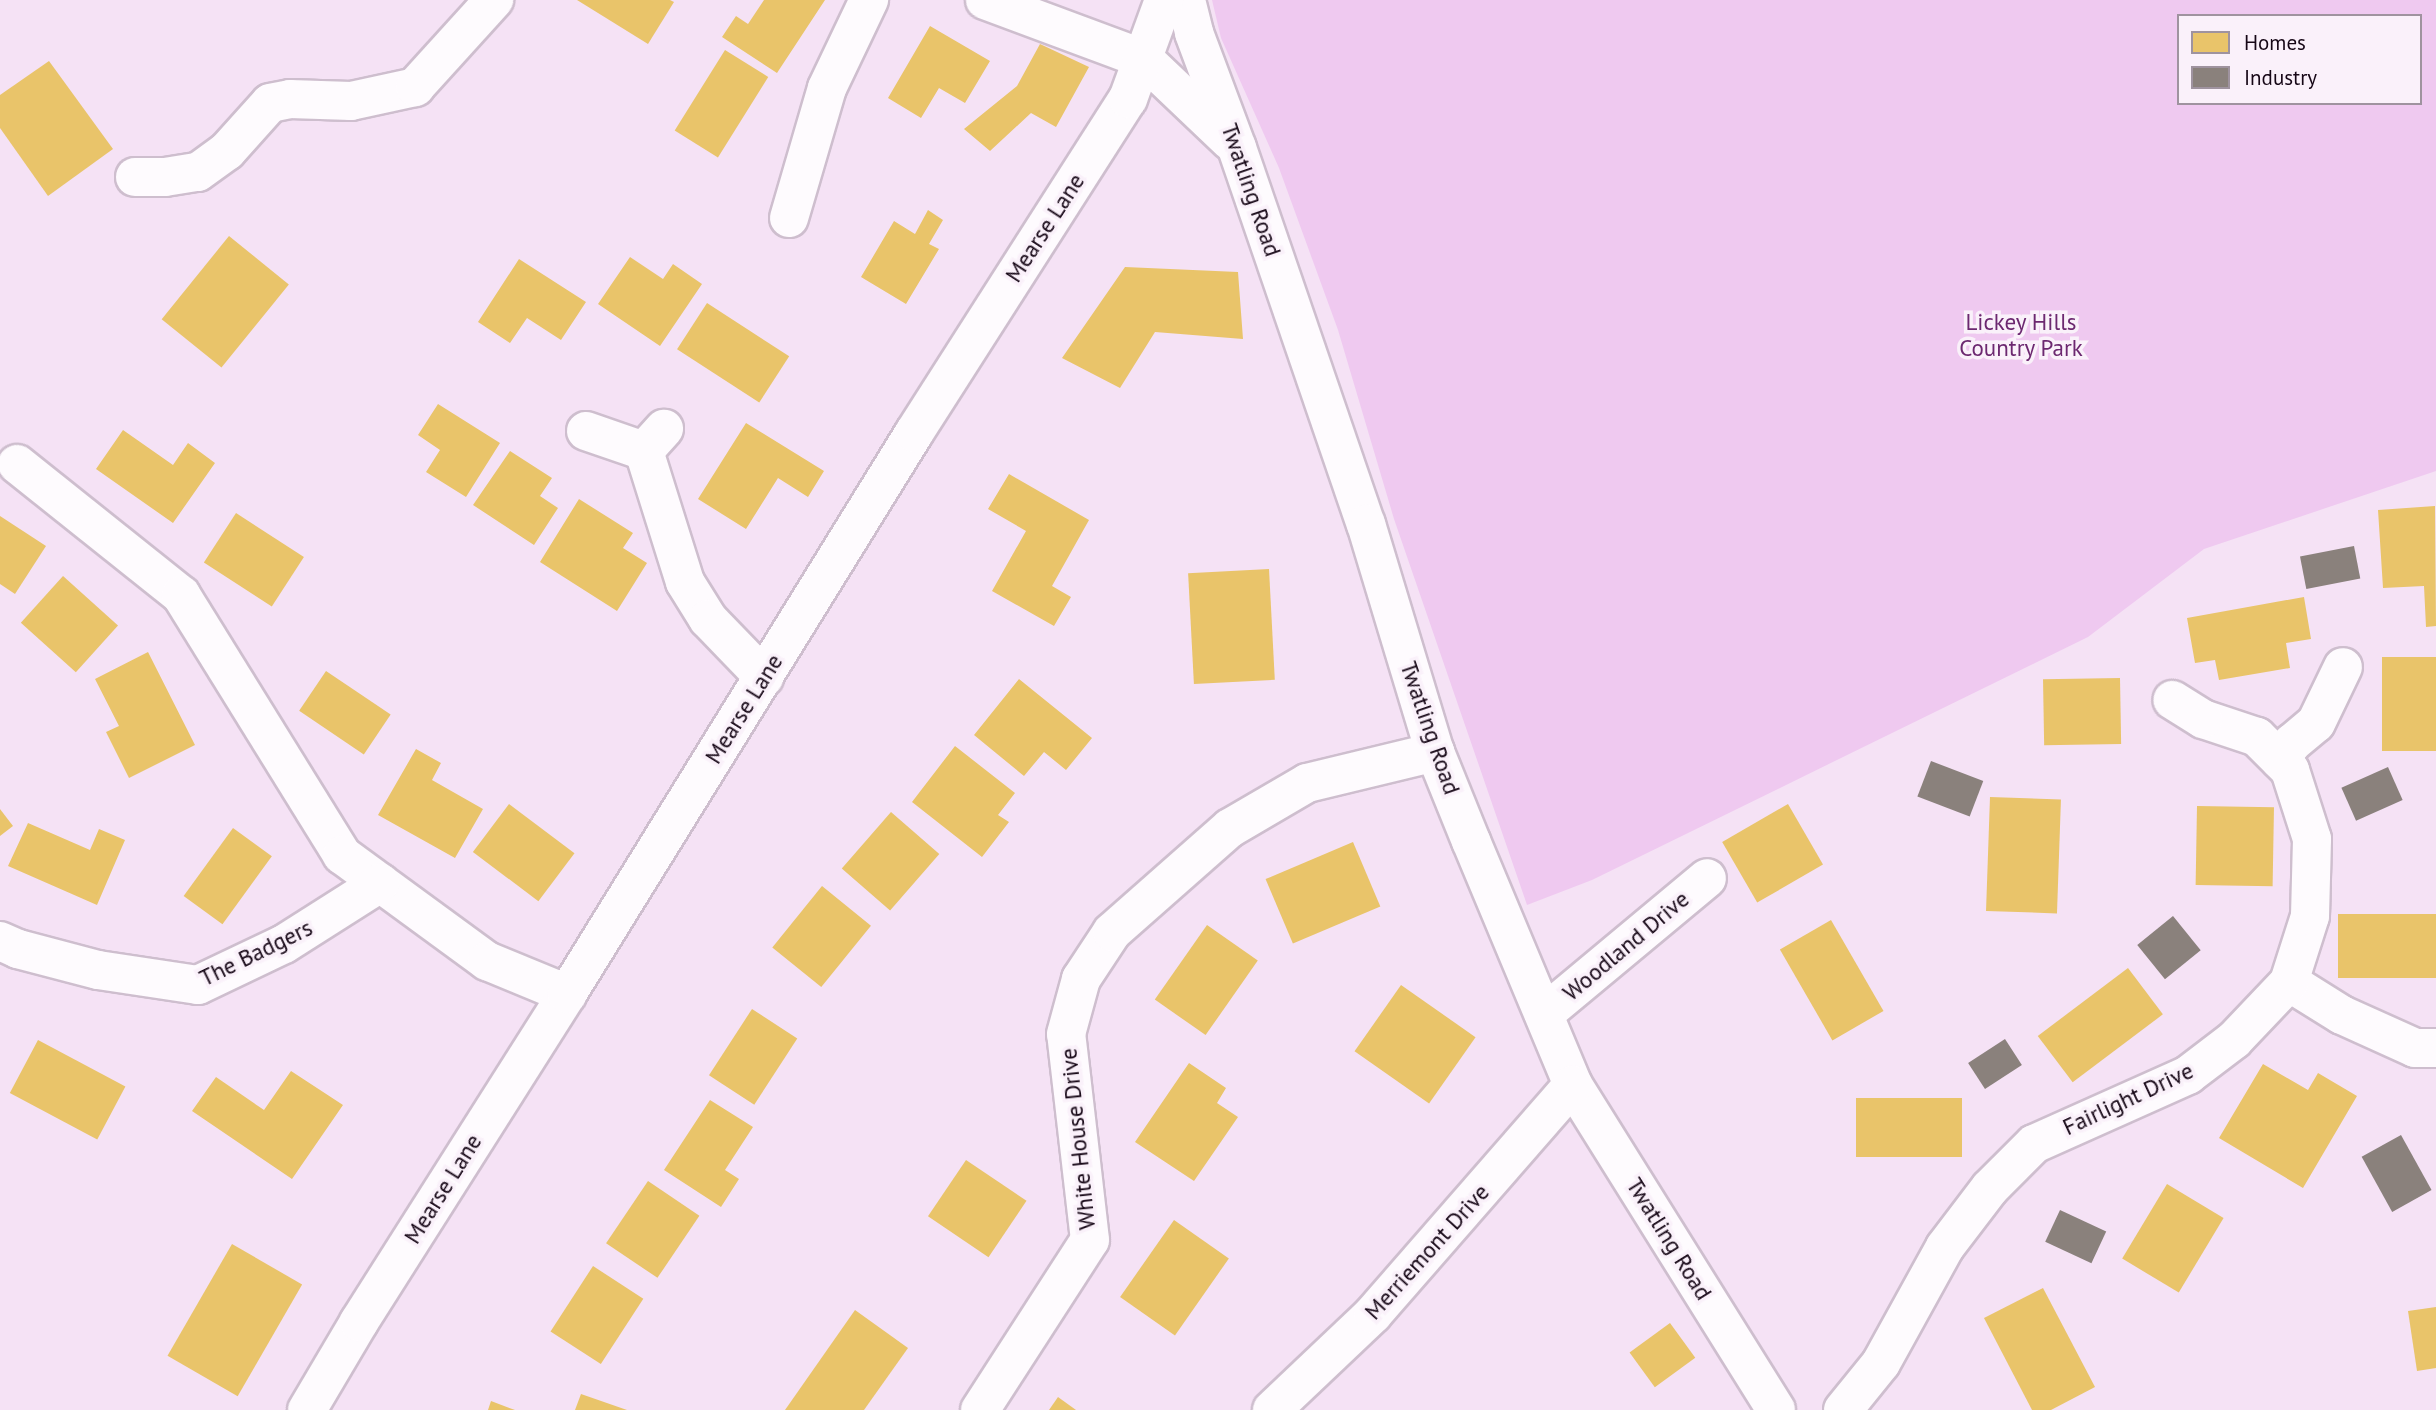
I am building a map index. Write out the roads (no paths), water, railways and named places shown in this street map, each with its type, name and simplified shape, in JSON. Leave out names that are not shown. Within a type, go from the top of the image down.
[{"type":"street","points":[[135,177],[165,177],[198,172],[227,151],[270,103],[290,99],[351,101],[415,86],[494,0]]},
{"type":"street","points":[[789,218],[827,88],[870,0]]},
{"type":"street","points":[[985,0],[1144,59],[1237,148]]},
{"type":"street","name":"Mearse Lane","points":[[307,1410],[359,1322],[567,994],[914,433],[1128,99],[1164,0]]},
{"type":"street","name":"Twatling Road","points":[[1186,0],[1194,33],[1237,148],[1366,524],[1435,752],[1573,1085],[1776,1410]]},
{"type":"street","points":[[586,431],[654,440],[685,582],[708,619],[764,677]]},
{"type":"street","points":[[17,464],[181,595],[342,855],[487,961],[567,994]]},
{"type":"street","points":[[2280,760],[2292,743],[2315,723],[2343,667]]},
{"type":"street","name":"Fairlight Drive","points":[[1843,1410],[1881,1363],[1945,1247],[1990,1188],[2034,1144],[2188,1075],[2234,1040],[2289,982],[2310,916],[2312,839],[2290,771],[2257,737],[2203,719],[2173,700]]},
{"type":"street","name":"White House Drive","points":[[980,1410],[1090,1240],[1066,1034],[1081,979],[1112,932],[1230,828],[1307,783],[1435,752]]},
{"type":"street","name":"Woodland Drive","points":[[1544,1014],[1707,878]]},
{"type":"street","name":"The Badgers","points":[[0,941],[97,970],[198,985],[284,944],[380,883]]},
{"type":"street","points":[[2289,982],[2342,1015],[2415,1048],[2436,1048]]},
{"type":"street","name":"Merriemont Drive","points":[[1272,1410],[1373,1314],[1573,1085]]},
{"type":"park label","name":"Lickey Hills Country Park","points":[[2021,335]]}]
